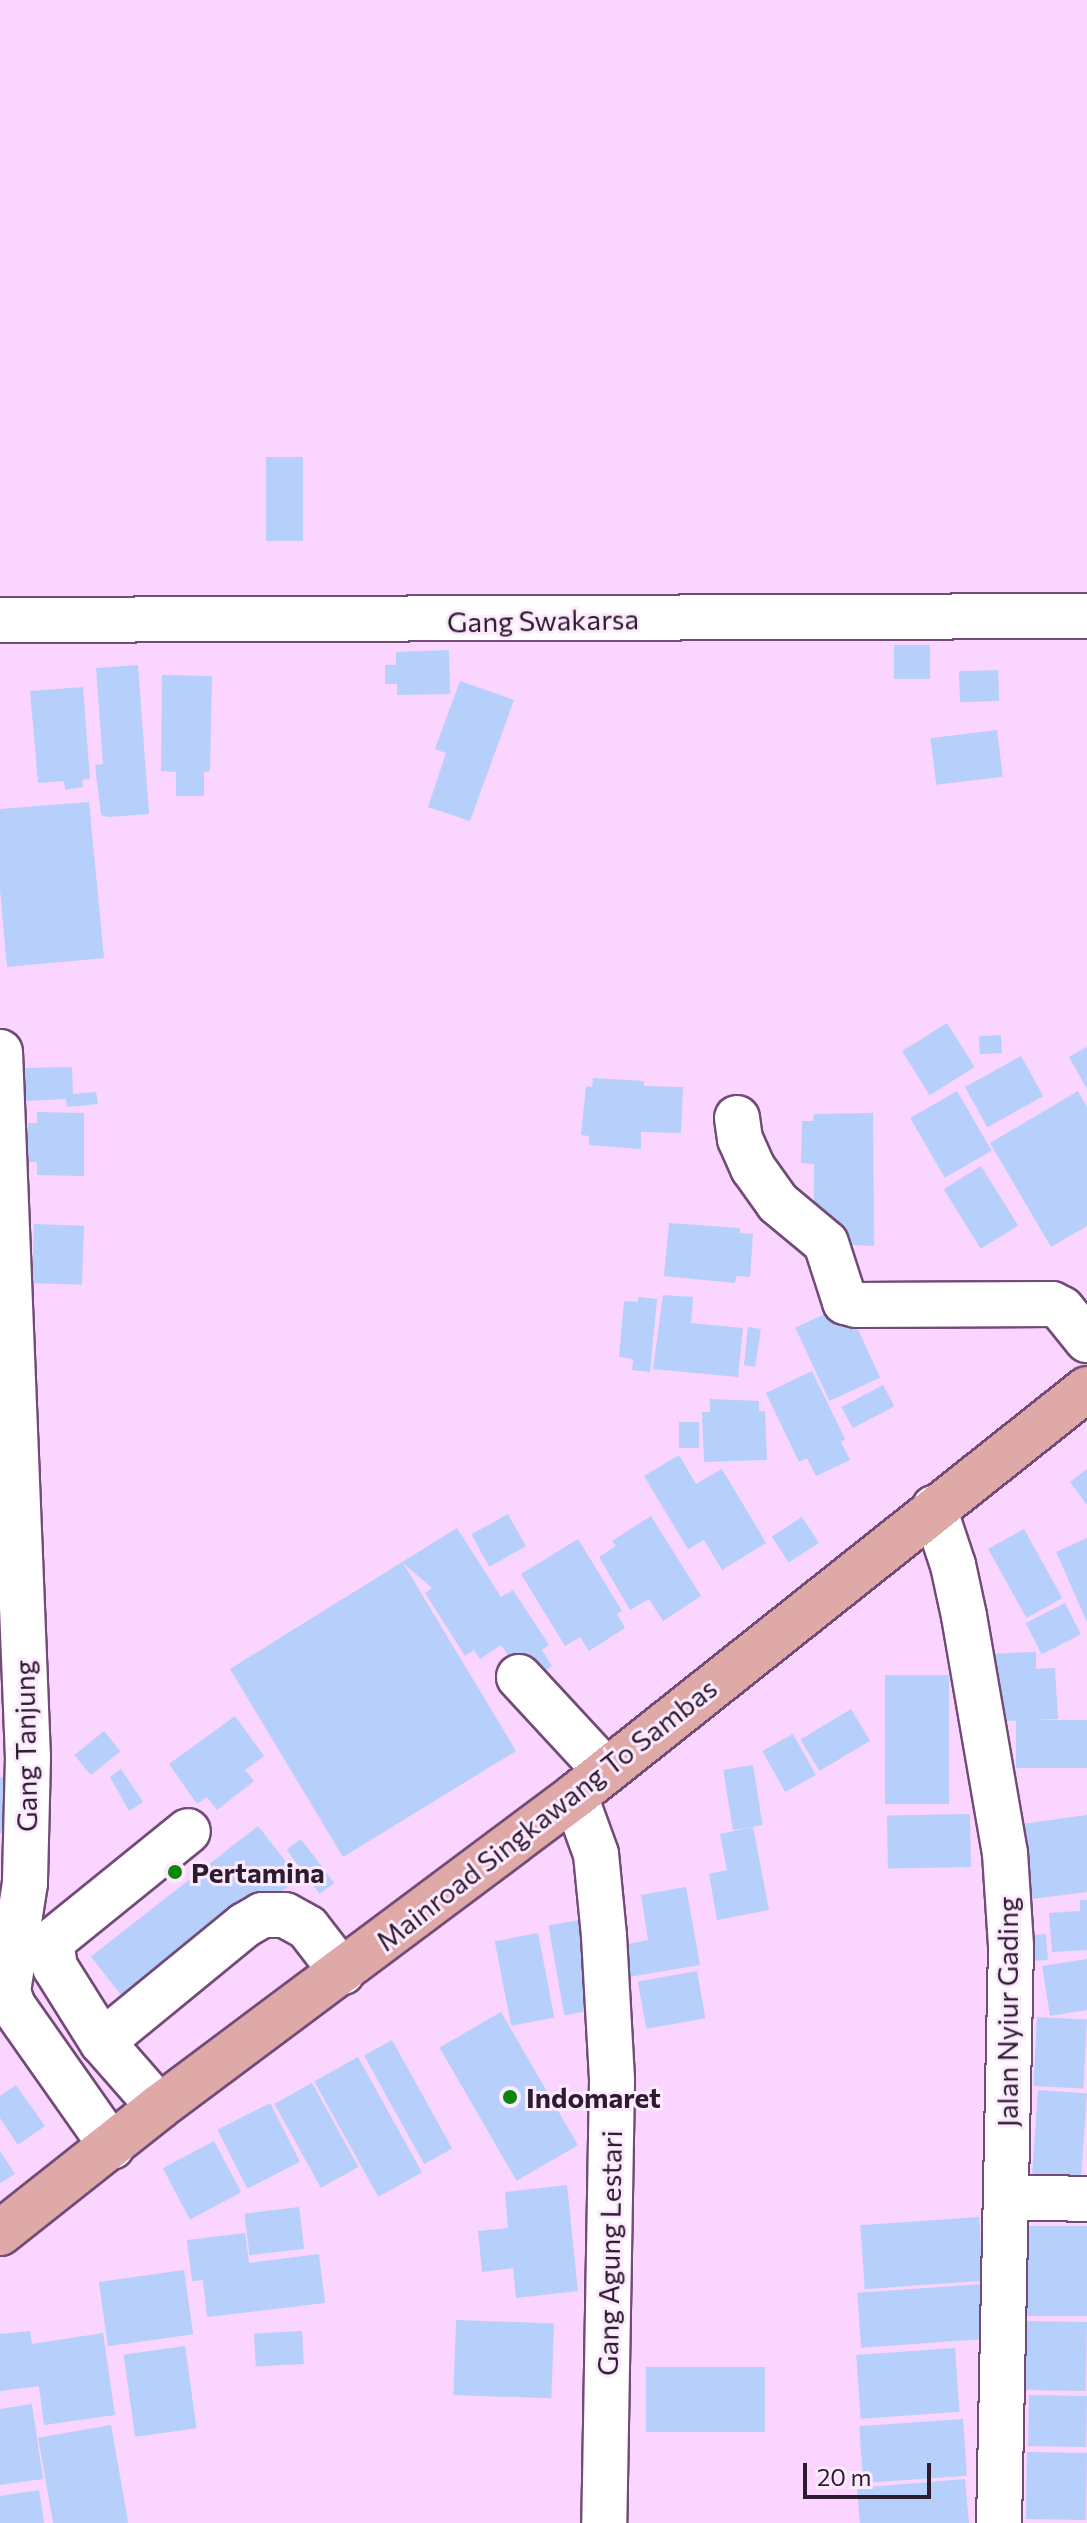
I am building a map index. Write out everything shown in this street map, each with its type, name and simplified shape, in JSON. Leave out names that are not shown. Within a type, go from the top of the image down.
[{"type":"main road","name":"Mainroad Singkawang To Sambas","points":[[0,2233],[159,2107],[590,1783],[1087,1389]]},
{"type":"street","name":"Gang Swakarsa","points":[[0,620],[1087,616]]},
{"type":"street","name":"Gang Tanjung","points":[[2,1062],[28,1757],[25,1883],[8,1992],[13,2006],[112,2147]]},
{"type":"street","points":[[737,1118],[740,1139],[753,1168],[778,1203],[826,1243],[833,1255],[839,1292],[845,1302],[856,1305],[1035,1302],[1074,1324]]},
{"type":"street","name":"Jalan Nyiur Gading","points":[[934,1508],[953,1565],[964,1616],[1005,1853],[1011,1946],[999,2523]]},
{"type":"street","points":[[519,1677],[590,1783]]},
{"type":"street","name":"Gang Agung Lestari","points":[[590,1783],[604,1936],[612,2081],[604,2523]]},
{"type":"street","points":[[159,2107],[102,2042],[55,1967],[51,1942],[188,1831]]},
{"type":"street","points":[[102,2042],[245,1925],[262,1915],[285,1915],[308,1928],[342,1972]]},
{"type":"street","points":[[1006,2197],[1087,2199]]},
{"type":"building","points":[[266,457],[303,457],[303,541],[266,541]]},
{"type":"building","points":[[894,645],[930,645],[930,679],[894,679]]},
{"type":"building","points":[[449,650],[450,694],[397,695],[397,684],[385,684],[385,665],[396,665],[396,652]]},
{"type":"building","points":[[138,665],[149,814],[108,817],[101,815],[95,765],[103,764],[96,668]]},
{"type":"building","points":[[998,670],[999,701],[960,702],[959,671]]},
{"type":"building","points":[[162,675],[212,676],[210,771],[204,772],[204,796],[176,796],[176,772],[161,771]]},
{"type":"building","points":[[460,681],[514,700],[470,821],[428,807],[446,753],[435,749]]},
{"type":"building","points":[[83,687],[90,779],[82,780],[83,787],[65,790],[64,781],[38,783],[30,691]]},
{"type":"building","points":[[997,730],[1003,777],[936,785],[930,738]]},
{"type":"building","points":[[89,802],[104,958],[7,967],[0,889],[0,809]]},
{"type":"building","points":[[947,1023],[975,1067],[930,1095],[902,1051]]},
{"type":"building","points":[[1001,1035],[1002,1053],[980,1054],[979,1036]]},
{"type":"building","points":[[1087,1047],[1087,1089],[1069,1057]]},
{"type":"building","points":[[1021,1056],[1043,1096],[987,1127],[965,1087]]},
{"type":"building","points":[[72,1067],[73,1094],[96,1092],[98,1104],[67,1107],[66,1099],[24,1101],[23,1068]]},
{"type":"building","points":[[593,1078],[644,1081],[644,1086],[683,1087],[681,1133],[641,1132],[641,1149],[589,1145],[589,1136],[581,1135],[586,1086],[592,1087]]},
{"type":"building","points":[[957,1091],[991,1151],[945,1178],[910,1118]]},
{"type":"building","points":[[1078,1091],[1087,1107],[1087,1226],[1051,1247],[990,1143]]},
{"type":"building","points":[[37,1112],[84,1113],[84,1176],[37,1175],[37,1162],[27,1162],[28,1123],[37,1123]]},
{"type":"building","points":[[873,1113],[874,1246],[835,1244],[814,1226],[814,1164],[801,1163],[802,1121],[813,1121],[814,1114]]},
{"type":"building","points":[[981,1166],[1018,1225],[981,1249],[944,1189]]},
{"type":"building","points":[[669,1223],[740,1228],[740,1233],[753,1234],[750,1277],[736,1276],[735,1283],[664,1276]]},
{"type":"building","points":[[34,1224],[84,1226],[82,1285],[32,1283]]},
{"type":"building","points":[[663,1295],[693,1297],[691,1323],[743,1328],[738,1377],[653,1369]]},
{"type":"building","points":[[638,1297],[657,1299],[650,1372],[632,1370],[633,1359],[619,1357],[624,1301],[638,1302]]},
{"type":"building","points":[[846,1304],[880,1377],[829,1401],[795,1328]]},
{"type":"building","points":[[748,1327],[761,1329],[755,1367],[744,1365]]},
{"type":"building","points":[[812,1371],[845,1439],[841,1442],[850,1460],[816,1476],[807,1458],[799,1462],[766,1393]]},
{"type":"building","points":[[883,1385],[894,1406],[853,1428],[842,1407]]},
{"type":"building","points":[[710,1399],[759,1401],[759,1411],[765,1411],[767,1460],[704,1462],[702,1412],[710,1412]]},
{"type":"building","points":[[679,1422],[699,1422],[699,1448],[679,1448]]},
{"type":"building","points":[[679,1455],[696,1484],[722,1469],[766,1543],[722,1570],[704,1540],[688,1549],[644,1476]]},
{"type":"building","points":[[1087,1469],[1087,1505],[1070,1482]]},
{"type":"building","points":[[508,1514],[526,1546],[489,1567],[471,1534]]},
{"type":"building","points":[[651,1516],[701,1596],[663,1621],[649,1599],[630,1610],[599,1557],[616,1546],[612,1541]]},
{"type":"building","points":[[802,1517],[819,1543],[789,1563],[772,1537]]},
{"type":"building","points":[[457,1528],[501,1597],[513,1590],[549,1645],[542,1650],[552,1666],[534,1678],[515,1666],[501,1645],[480,1659],[474,1650],[465,1656],[425,1593],[432,1588],[403,1563],[516,1751],[343,1857],[230,1669]]},
{"type":"building","points":[[1024,1529],[1062,1598],[1026,1618],[988,1549]]},
{"type":"building","points":[[1087,1538],[1087,1622],[1056,1552]]},
{"type":"building","points":[[578,1539],[622,1611],[617,1614],[625,1628],[589,1651],[580,1637],[565,1646],[521,1574]]},
{"type":"building","points":[[1065,1603],[1081,1634],[1042,1654],[1026,1623]]},
{"type":"building","points":[[1036,1652],[1036,1669],[1055,1668],[1058,1719],[983,1722],[981,1654]]},
{"type":"building","points":[[885,1675],[949,1675],[949,1804],[885,1804]]},
{"type":"building","points":[[851,1709],[870,1741],[819,1771],[800,1739]]},
{"type":"building","points":[[235,1716],[264,1756],[245,1770],[254,1781],[217,1810],[207,1797],[197,1804],[169,1764]]},
{"type":"building","points":[[1016,1720],[1087,1720],[1087,1768],[1016,1768]]},
{"type":"building","points":[[104,1731],[120,1751],[91,1775],[74,1755]]},
{"type":"building","points":[[793,1734],[816,1775],[785,1792],[762,1751]]},
{"type":"building","points":[[753,1765],[763,1825],[733,1830],[723,1770]]},
{"type":"building","points":[[121,1769],[143,1802],[129,1811],[110,1777]]},
{"type":"building","points":[[0,1777],[10,1778],[5,1833],[0,1833]]},
{"type":"building","points":[[970,1814],[971,1867],[888,1868],[887,1815]]},
{"type":"building","points":[[1087,1815],[1087,1892],[1031,1899],[1022,1824]]},
{"type":"building","points":[[258,1826],[299,1878],[132,2009],[91,1957]]},
{"type":"building","points":[[753,1827],[769,1910],[717,1920],[709,1874],[727,1870],[720,1834]]},
{"type":"building","points":[[301,1839],[334,1883],[320,1894],[287,1850]]},
{"type":"building","points":[[686,1887],[700,1965],[629,1977],[623,1945],[648,1940],[641,1895]]},
{"type":"building","points":[[1080,1900],[1087,1900],[1087,1950],[1052,1952],[1049,1913],[1080,1911]]},
{"type":"building","points":[[580,1920],[596,2010],[564,2015],[548,1926]]},
{"type":"building","points":[[538,1933],[554,2017],[511,2026],[495,1941]]},
{"type":"building","points":[[1046,1934],[1048,1960],[1028,1961],[1026,1935]]},
{"type":"building","points":[[1087,1959],[1087,2010],[1050,2016],[1042,1966]]},
{"type":"building","points":[[697,1971],[705,2018],[646,2029],[638,1981]]},
{"type":"building","name":"Indomaret","points":[[501,2012],[578,2145],[517,2181],[440,2048]]},
{"type":"building","points":[[1037,2017],[1087,2020],[1083,2089],[1033,2086]]},
{"type":"building","points":[[392,2040],[452,2148],[424,2164],[364,2056]]},
{"type":"building","points":[[358,2057],[422,2172],[378,2197],[314,2081]]},
{"type":"building","points":[[312,2083],[359,2167],[321,2188],[274,2104]]},
{"type":"building","points":[[16,2085],[45,2126],[18,2145],[0,2118],[0,2096]]},
{"type":"building","points":[[1038,2090],[1087,2093],[1081,2177],[1032,2174]]},
{"type":"building","points":[[270,2103],[300,2162],[247,2189],[217,2130]]},
{"type":"building","points":[[214,2141],[241,2192],[190,2219],[163,2168]]},
{"type":"building","points":[[0,2151],[15,2174],[0,2183]]},
{"type":"building","points":[[567,2185],[578,2291],[516,2298],[513,2268],[482,2272],[478,2231],[508,2228],[505,2192]]},
{"type":"building","points":[[299,2207],[304,2249],[250,2255],[244,2214]]},
{"type":"building","points":[[979,2217],[983,2281],[865,2289],[860,2225]]},
{"type":"building","points":[[1024,2226],[1087,2226],[1087,2316],[1024,2316]]},
{"type":"building","points":[[245,2233],[249,2263],[319,2254],[325,2303],[207,2317],[203,2280],[192,2281],[187,2240]]},
{"type":"building","points":[[184,2270],[193,2334],[108,2346],[99,2282]]},
{"type":"building","points":[[983,2284],[987,2339],[861,2348],[857,2293]]},
{"type":"building","points":[[456,2320],[554,2323],[551,2398],[453,2395]]},
{"type":"building","points":[[1023,2321],[1087,2322],[1086,2391],[1022,2390]]},
{"type":"building","points":[[30,2331],[32,2344],[103,2333],[115,2415],[44,2425],[39,2386],[0,2391],[0,2334]]},
{"type":"building","points":[[302,2331],[304,2364],[256,2366],[254,2334]]},
{"type":"building","points":[[185,2346],[197,2428],[135,2437],[124,2355]]},
{"type":"building","points":[[955,2348],[959,2412],[861,2419],[856,2355]]},
{"type":"building","points":[[646,2367],[765,2367],[765,2432],[646,2432]]},
{"type":"building","points":[[1029,2395],[1087,2396],[1086,2447],[1028,2446]]},
{"type":"building","points":[[32,2404],[43,2479],[0,2485],[0,2409]]},
{"type":"building","points":[[963,2419],[967,2476],[863,2483],[859,2426]]},
{"type":"building","points":[[111,2425],[128,2522],[53,2523],[38,2438]]},
{"type":"building","points":[[1027,2452],[1087,2453],[1086,2520],[1026,2519]]},
{"type":"building","points":[[965,2479],[969,2523],[860,2523],[857,2488]]},
{"type":"building","points":[[39,2490],[44,2523],[0,2523],[0,2496]]},
{"type":"place","name":"Pertamina","points":[[175,1872]]},
{"type":"place","name":"Indomaret","points":[[510,2097]]}]
